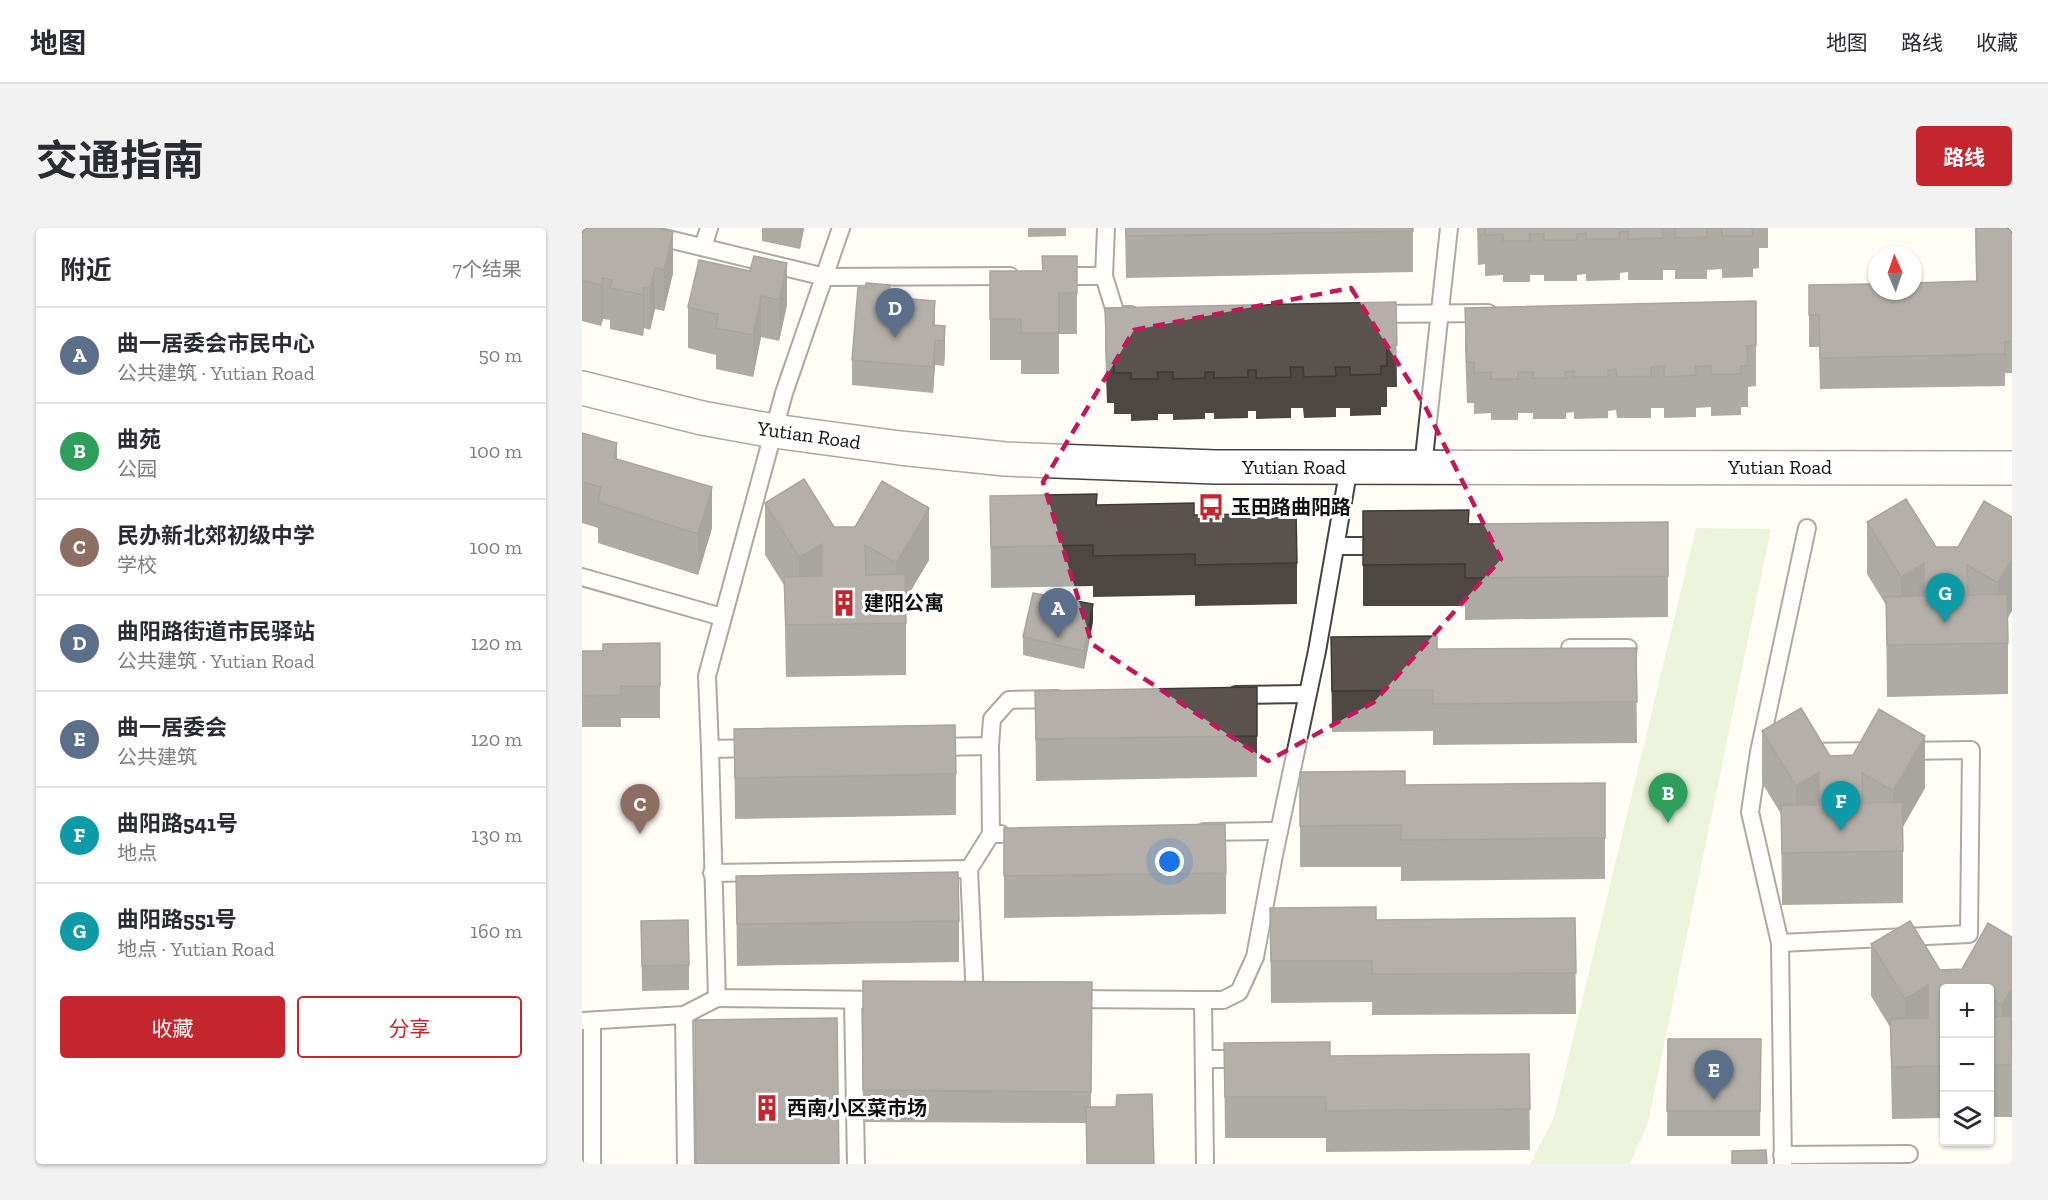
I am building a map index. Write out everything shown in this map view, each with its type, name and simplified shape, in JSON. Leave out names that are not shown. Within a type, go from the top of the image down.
[{"type":"street","name":"Yutian Road","points":[[582,388],[702,418],[774,431],[1005,459],[1215,466],[2012,468]]},
{"type":"lane","points":[[623,228],[825,277],[1104,276]]},
{"type":"lane","points":[[703,247],[709,228]]},
{"type":"lane","points":[[717,998],[707,676],[784,393],[842,228]]},
{"type":"lane","points":[[1106,228],[1104,276],[1116,315],[1152,315]]},
{"type":"lane","points":[[1423,467],[1449,228]]},
{"type":"lane","points":[[1355,314],[1509,313]]},
{"type":"lane","points":[[1055,999],[1223,1000],[1239,992],[1267,922],[1279,831],[1292,794],[1307,694],[1323,651],[1336,546],[1349,467]]},
{"type":"lane","points":[[1807,528],[1765,752],[1750,812],[1780,943],[1782,1160],[1909,1154]]},
{"type":"lane","points":[[1336,546],[1406,546]]},
{"type":"lane","points":[[582,577],[722,617]]},
{"type":"lane","points":[[1556,648],[1628,648]]},
{"type":"lane","points":[[1224,695],[1307,694]]},
{"type":"lane","points":[[998,999],[970,999],[969,869],[991,834],[992,719],[1009,700],[1069,699]]},
{"type":"lane","points":[[920,747],[990,746]]},
{"type":"lane","points":[[710,749],[768,748]]},
{"type":"lane","points":[[1780,943],[1968,934],[1971,750],[1794,752]]},
{"type":"lane","points":[[1187,832],[1279,831]]},
{"type":"lane","points":[[991,834],[1014,834]]},
{"type":"lane","points":[[712,873],[969,869]]},
{"type":"lane","points":[[589,1158],[587,1021],[684,1015],[717,998],[898,999]]},
{"type":"lane","points":[[853,1000],[856,1164]]},
{"type":"lane","points":[[1203,1000],[1205,1164]]},
{"type":"lane","points":[[684,1015],[686,1164]]},
{"type":"lane","points":[[1204,1059],[1263,1059]]},
{"type":"highlighted area","points":[[1351,288],[1426,408],[1501,559],[1374,702],[1268,761],[1092,644],[1043,482],[1134,330]]},
{"type":"green space","points":[[1696,528],[1771,529],[1648,1123],[1630,1164],[1530,1164],[1554,1117]]},
{"type":"building","points":[[582,228],[656,228],[673,232],[664,270],[655,268],[650,288],[644,287],[643,295],[610,288],[612,280],[603,278],[601,285],[582,280]]},
{"type":"building","points":[[1126,228],[1413,228],[1413,231],[1126,236]]},
{"type":"building","points":[[1485,228],[1675,228],[1662,229],[1663,238],[1628,239],[1628,231],[1619,232],[1620,239],[1586,239],[1586,233],[1577,234],[1577,240],[1544,240],[1544,234],[1529,234],[1530,241],[1503,241],[1503,234],[1485,235]]},
{"type":"building","points":[[1675,228],[1707,228],[1707,237],[1675,238]]},
{"type":"building","points":[[1722,228],[1752,228],[1753,236],[1722,236]]},
{"type":"building","points":[[1976,228],[2012,228],[2012,341],[2005,342],[2005,354],[1820,358],[1819,315],[1809,315],[1809,285],[1868,284],[1868,300],[1922,300],[1922,283],[1977,281]]},
{"type":"building","points":[[754,256],[787,263],[779,300],[761,296],[753,335],[716,328],[718,314],[688,307],[699,260],[750,271]]},
{"type":"building","points":[[1042,256],[1077,256],[1077,293],[1059,293],[1059,333],[1021,333],[1021,319],[990,319],[990,271],[1043,271]]},
{"type":"building","points":[[866,283],[890,285],[889,297],[935,301],[933,325],[945,326],[944,341],[935,340],[933,367],[852,360],[858,287],[866,288]]},
{"type":"building","points":[[1756,301],[1756,345],[1747,346],[1748,366],[1741,366],[1741,374],[1711,374],[1711,366],[1695,366],[1696,375],[1664,377],[1664,366],[1651,367],[1651,376],[1617,377],[1616,369],[1608,370],[1608,377],[1574,377],[1574,371],[1565,372],[1566,378],[1533,378],[1533,372],[1518,372],[1518,379],[1491,379],[1491,372],[1474,373],[1474,362],[1467,362],[1465,308]]},
{"type":"building","points":[[1396,302],[1397,345],[1387,346],[1387,366],[1381,366],[1381,374],[1350,375],[1350,367],[1335,367],[1336,376],[1304,377],[1303,367],[1290,367],[1291,377],[1256,378],[1256,370],[1248,370],[1248,377],[1214,378],[1214,372],[1205,372],[1205,378],[1173,379],[1173,372],[1157,372],[1158,379],[1131,379],[1131,373],[1114,373],[1114,362],[1107,362],[1105,308]]},
{"type":"building","points":[[582,433],[617,443],[613,458],[712,487],[698,534],[598,502],[601,487],[582,482]]},
{"type":"building","points":[[804,479],[834,527],[855,527],[882,481],[929,508],[896,563],[865,545],[866,575],[905,574],[906,623],[786,625],[784,577],[822,576],[822,544],[799,557],[765,503]]},
{"type":"building","points":[[1097,494],[1096,505],[1194,503],[1194,515],[1296,513],[1297,563],[1195,565],[1195,554],[1093,556],[1093,545],[991,547],[990,496]]},
{"type":"building","points":[[1906,499],[1936,547],[1958,547],[1984,501],[2012,517],[2012,559],[1998,583],[1967,565],[1968,595],[2007,594],[2008,643],[1887,645],[1886,597],[1924,596],[1924,563],[1901,577],[1867,522]]},
{"type":"building","points":[[1469,510],[1468,524],[1668,522],[1668,576],[1465,578],[1465,564],[1363,565],[1363,511]]},
{"type":"building","points":[[1033,593],[1093,604],[1084,651],[1023,637]]},
{"type":"building","points":[[1437,636],[1437,649],[1636,648],[1637,702],[1433,704],[1433,690],[1332,691],[1331,637]]},
{"type":"building","points":[[660,643],[660,686],[621,686],[621,695],[582,696],[582,651],[603,651],[603,644]]},
{"type":"building","points":[[1257,687],[1257,736],[1036,739],[1035,691]]},
{"type":"building","points":[[1801,708],[1830,756],[1853,755],[1879,709],[1925,736],[1893,791],[1862,773],[1863,803],[1902,802],[1903,851],[1782,853],[1781,805],[1819,805],[1819,772],[1796,786],[1762,731]]},
{"type":"building","points":[[955,725],[956,774],[735,778],[734,729]]},
{"type":"building","points":[[1405,771],[1405,785],[1605,783],[1605,838],[1401,840],[1401,825],[1300,826],[1300,772]]},
{"type":"building","points":[[1225,824],[1226,873],[1004,876],[1004,828]]},
{"type":"building","points":[[958,872],[959,921],[737,924],[736,876]]},
{"type":"building","points":[[1376,907],[1376,920],[1575,918],[1576,973],[1372,974],[1372,961],[1271,961],[1270,908]]},
{"type":"building","points":[[688,920],[689,965],[642,966],[641,921]]},
{"type":"building","points":[[1910,921],[1940,970],[1962,969],[1988,923],[2012,937],[2012,988],[2002,1005],[1994,1001],[1994,984],[1940,984],[1940,1066],[1892,1067],[1890,1019],[1928,1018],[1928,985],[1905,999],[1871,944]]},
{"type":"building","points":[[863,981],[1092,982],[1091,1092],[863,1090]]},
{"type":"building","points":[[2011,1016],[2012,1065],[1994,1065],[1994,1017]]},
{"type":"building","name":"西南小区菜市场","points":[[837,1018],[839,1164],[696,1164],[695,1020]]},
{"type":"building","points":[[1668,1039],[1761,1039],[1760,1111],[1667,1111]]},
{"type":"building","points":[[1330,1042],[1330,1056],[1529,1054],[1530,1109],[1326,1111],[1326,1097],[1225,1097],[1224,1043]]},
{"type":"building","points":[[1152,1094],[1154,1164],[1087,1164],[1086,1107],[1116,1107],[1117,1095]]},
{"type":"building","points":[[1766,1150],[1767,1164],[1732,1164],[1732,1151]]},
{"type":"place","name":"曲阳路街道市民驿站","points":[[895,338]]},
{"type":"place","name":"玉田路曲阳路","points":[[1211,507]]},
{"type":"place","name":"建阳公寓","points":[[844,603]]},
{"type":"place","name":"曲阳路551号","points":[[1945,623]]},
{"type":"place","name":"曲一居委会市民中心","points":[[1058,638]]},
{"type":"place","name":"曲苑","points":[[1668,823]]},
{"type":"place","name":"曲阳路541号","points":[[1841,831]]},
{"type":"place","name":"民办新北郊初级中学","points":[[640,834]]},
{"type":"place","name":"曲一居委会","points":[[1714,1100]]},
{"type":"place","name":"西南小区菜市场","points":[[767,1108]]}]
